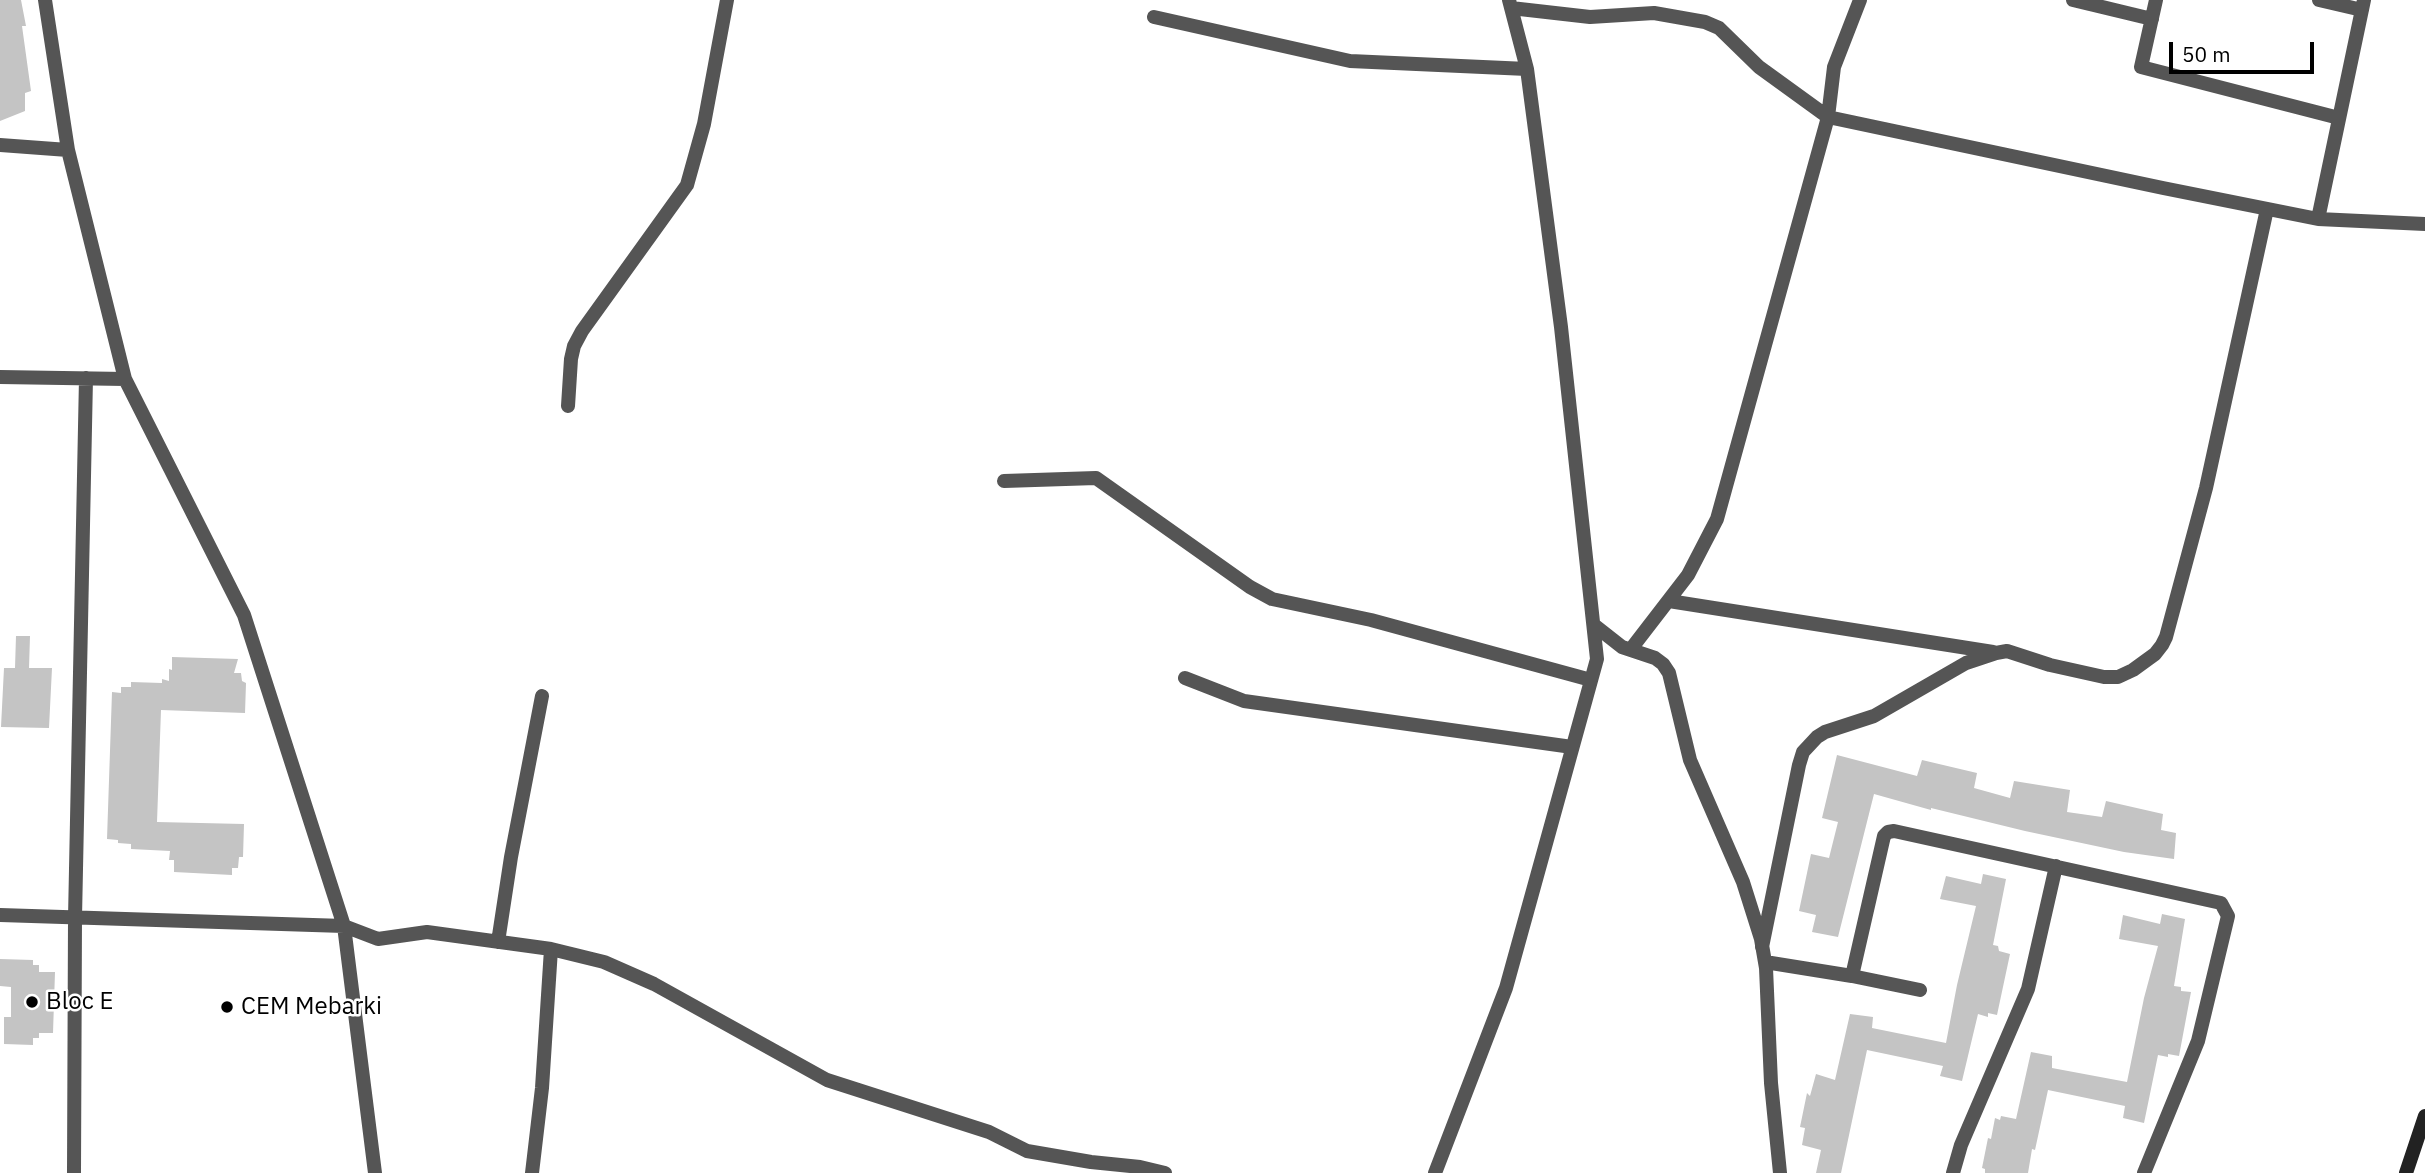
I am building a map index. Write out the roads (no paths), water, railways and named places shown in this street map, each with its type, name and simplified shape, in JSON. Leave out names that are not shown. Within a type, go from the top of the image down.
[{"type":"main road","points":[[2406,1173],[2425,1115]]},
{"type":"street","points":[[45,0],[68,150],[125,379],[244,615],[344,926],[375,1173]]},
{"type":"street","points":[[568,406],[574,346],[582,331],[687,185],[704,124],[727,0]]},
{"type":"street","points":[[1597,659],[1626,648],[1669,601],[1688,575],[1717,519],[1828,117],[1834,67],[1860,0]]},
{"type":"street","points":[[2073,0],[2151,19]]},
{"type":"street","points":[[2156,0],[2141,67],[2339,118]]},
{"type":"street","points":[[2318,219],[2363,5],[2319,0]]},
{"type":"street","points":[[1435,1173],[1506,988],[1597,659],[1561,327],[1527,69],[1510,4],[1590,17],[1653,7],[1705,22],[1719,28],[1759,68],[1828,117],[2318,219],[2425,224]]},
{"type":"street","points":[[1154,17],[1349,61],[1527,69]]},
{"type":"street","points":[[0,145],[68,150]]},
{"type":"street","points":[[1762,947],[1799,765],[1809,743],[1825,732],[1874,716],[1966,663],[1996,653],[2007,651],[2050,665],[2104,677],[2118,677],[2155,654],[2162,645],[2206,488],[2267,209]]},
{"type":"street","points":[[0,377],[125,379]]},
{"type":"street","points":[[74,1173],[75,918],[86,378]]},
{"type":"street","points":[[1004,481],[1096,478],[1250,587],[1272,599],[1371,620],[1591,680]]},
{"type":"street","points":[[1669,601],[1996,653]]},
{"type":"street","points":[[1594,625],[1626,648],[1656,658],[1669,673],[1690,760],[1743,882],[1765,962],[1771,1083],[1780,1173]]},
{"type":"street","points":[[1185,678],[1244,701],[1572,747]]},
{"type":"street","points":[[498,942],[511,857],[542,696]]},
{"type":"street","points":[[1852,976],[1884,836],[1888,832],[1894,831],[2056,866],[2221,904],[2228,916],[2198,1041],[2144,1173]]},
{"type":"street","points":[[1953,1173],[1961,1145],[2028,989],[2056,866]]},
{"type":"street","points":[[0,915],[344,926],[378,939],[427,932],[551,949],[604,962],[654,984],[827,1080],[989,1132],[1027,1151],[1165,1173]]},
{"type":"street","points":[[532,1173],[542,1088],[551,949]]},
{"type":"street","points":[[1765,962],[1920,990]]},
{"type":"place","name":"Bloc E","points":[[32,1002]]},
{"type":"place","name":"CEM Mebarki","points":[[227,1007]]}]
